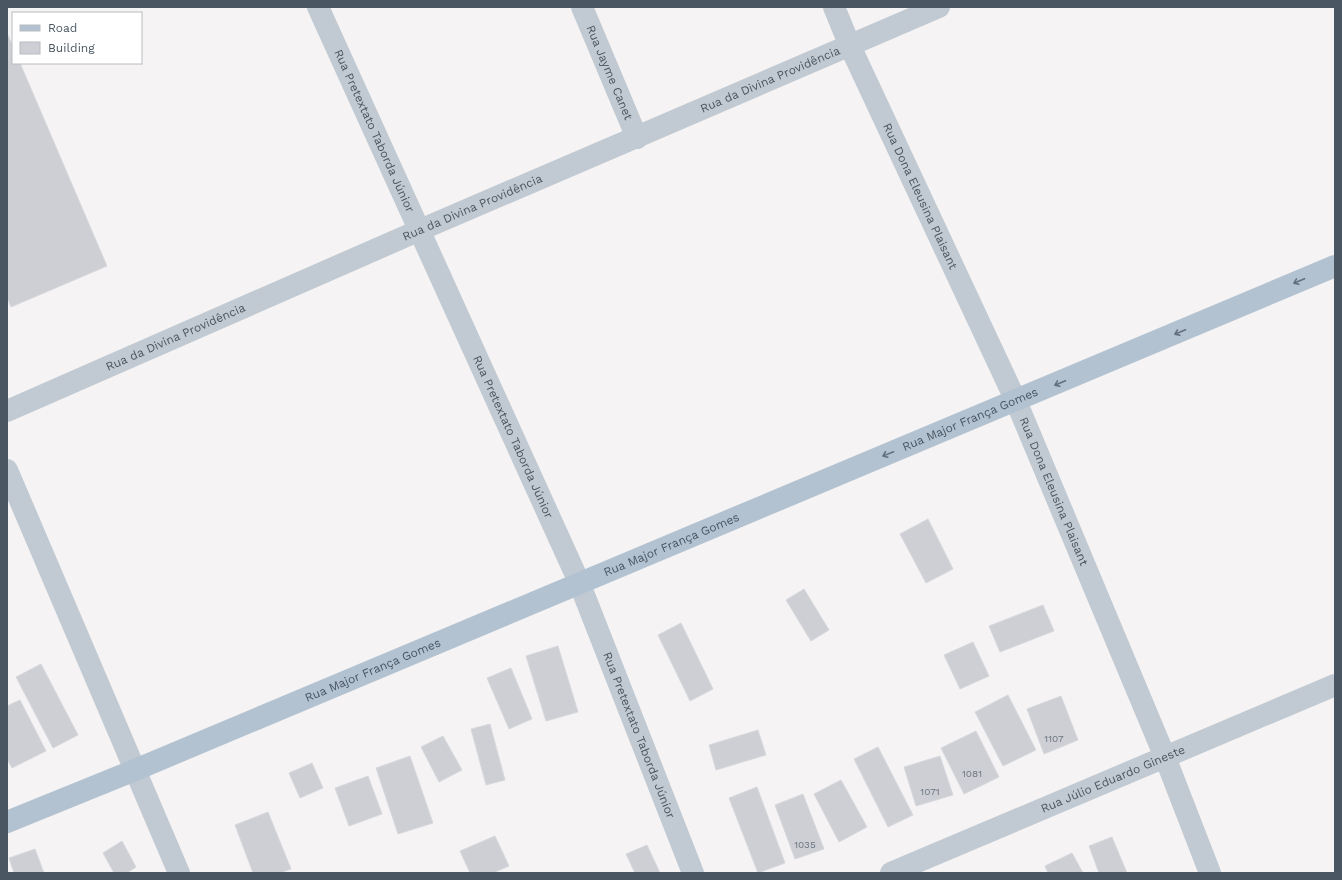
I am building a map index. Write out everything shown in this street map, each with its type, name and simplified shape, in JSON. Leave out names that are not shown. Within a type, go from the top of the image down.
[{"type":"main road","name":"Rua Major França Gomes","points":[[7,822],[135,770],[579,582],[1016,401],[1335,266]]},
{"type":"street","name":"Rua Pretextato Taborda Júnior","points":[[318,7],[579,582],[693,873]]},
{"type":"street","name":"Rua Jayme Canet","points":[[582,7],[637,138]]},
{"type":"street","name":"Rua Dona Eleusina Plaisant","points":[[834,7],[850,46],[1016,401],[1165,757],[1210,873]]},
{"type":"street","name":"Rua da Divina Providência","points":[[7,411],[420,230],[940,7]]},
{"type":"street","points":[[7,470],[179,873]]},
{"type":"street","name":"Rua Júlio Eduardo Gineste","points":[[891,873],[1335,685]]},
{"type":"building","points":[[7,33],[12,45],[12,64],[20,64],[107,266],[11,307],[7,297]]},
{"type":"building","points":[[928,519],[953,569],[926,583],[900,534]]},
{"type":"building","points":[[804,589],[829,630],[811,641],[786,600]]},
{"type":"building","points":[[1043,605],[1054,631],[1000,652],[989,626]]},
{"type":"building","points":[[681,623],[713,689],[690,701],[658,635]]},
{"type":"building","points":[[973,642],[989,676],[960,689],[944,655]]},
{"type":"building","points":[[558,646],[578,712],[546,721],[526,656]]},
{"type":"building","points":[[41,664],[78,735],[53,748],[16,677]]},
{"type":"building","points":[[511,668],[532,719],[509,729],[487,678]]},
{"type":"building","points":[[1008,695],[1036,750],[1003,766],[975,712]]},
{"type":"building","points":[[1061,696],[1078,740],[1044,754],[1027,709]]},
{"type":"building","points":[[20,700],[46,751],[12,768],[7,759],[7,706]]},
{"type":"building","points":[[490,724],[505,780],[486,785],[471,729]]},
{"type":"building","points":[[758,730],[766,755],[716,770],[709,745]]},
{"type":"building","points":[[976,731],[999,777],[964,794],[941,748]]},
{"type":"building","points":[[443,736],[462,770],[439,782],[421,747]]},
{"type":"building","points":[[878,747],[913,815],[888,827],[854,759]]},
{"type":"building","points":[[410,756],[433,823],[398,834],[376,768]]},
{"type":"building","points":[[940,756],[953,795],[916,806],[904,767]]},
{"type":"building","points":[[312,763],[323,788],[300,798],[289,773]]},
{"type":"building","points":[[368,776],[382,814],[349,826],[335,788]]},
{"type":"building","points":[[841,780],[867,827],[839,842],[814,794]]},
{"type":"building","points":[[757,787],[785,863],[758,873],[729,798]]},
{"type":"building","points":[[803,794],[824,849],[795,859],[775,805]]},
{"type":"building","points":[[268,812],[291,869],[280,873],[253,873],[235,825]]},
{"type":"building","points":[[495,836],[509,866],[493,873],[470,873],[460,851]]},
{"type":"building","points":[[1112,837],[1127,873],[1099,873],[1089,846]]},
{"type":"building","points":[[122,841],[136,867],[127,873],[114,873],[103,853]]},
{"type":"building","points":[[647,845],[660,873],[635,873],[626,854]]},
{"type":"building","points":[[35,849],[44,873],[14,873],[9,858]]},
{"type":"building","points":[[1072,853],[1083,873],[1048,873],[1045,866]]}]
